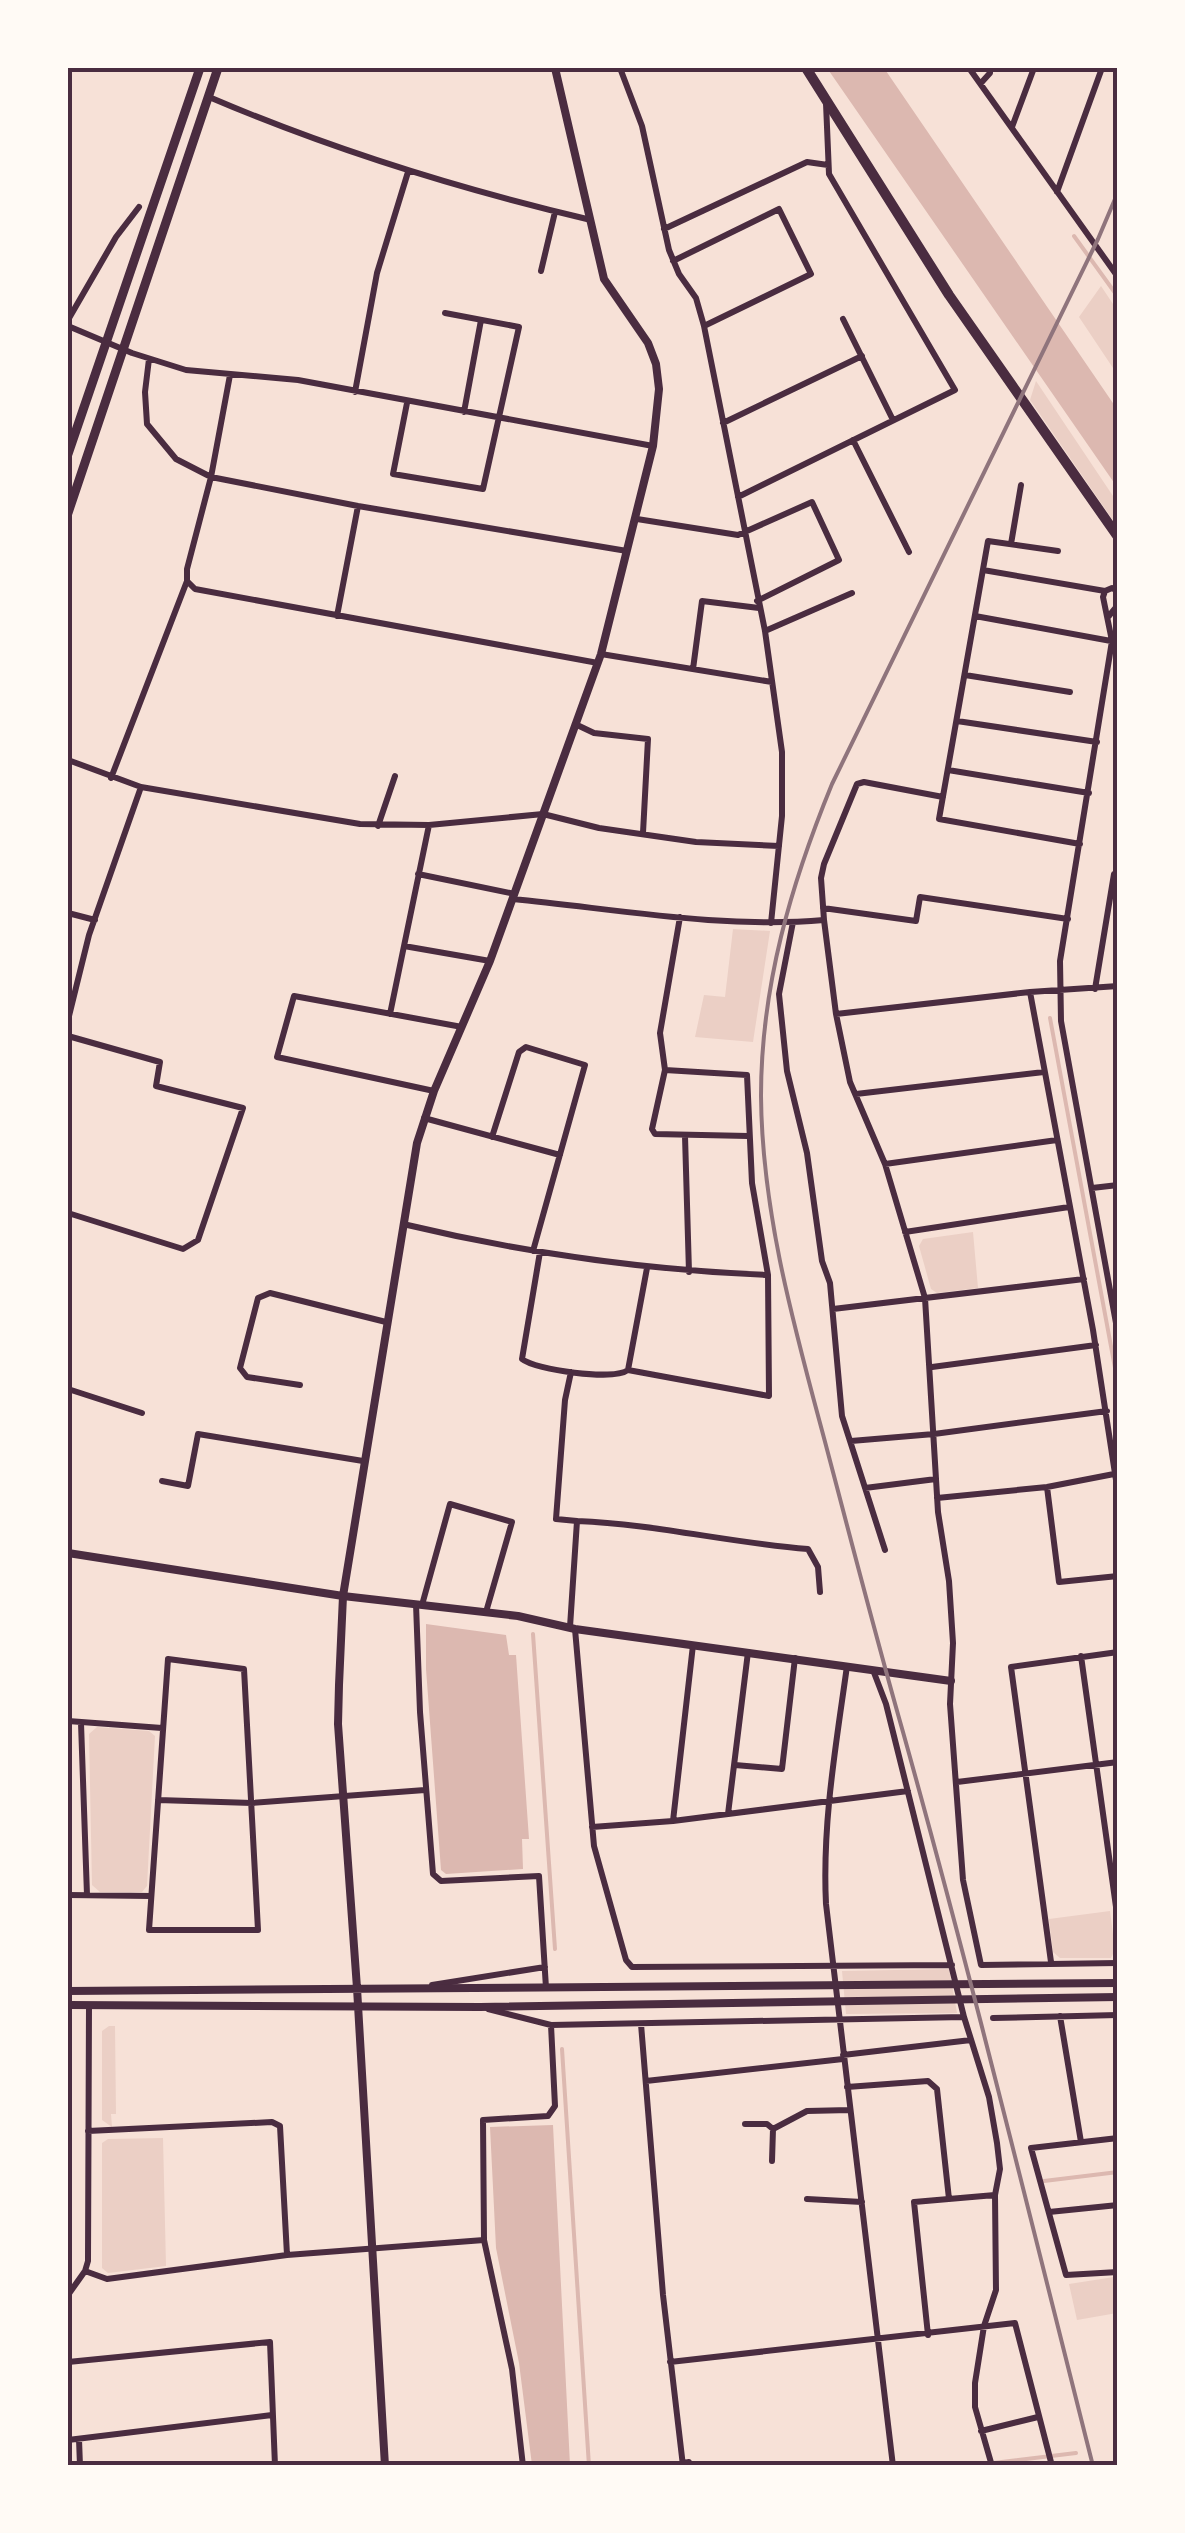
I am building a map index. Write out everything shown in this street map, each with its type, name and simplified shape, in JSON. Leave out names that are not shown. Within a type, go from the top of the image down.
[{"type":"highway","points":[[806,68],[1012,390],[1118,537]]},
{"type":"main road","points":[[68,454],[200,68]]},
{"type":"main road","points":[[68,513],[218,68]]},
{"type":"street","points":[[385,2466],[338,1724],[343,1596],[407,1187],[424,1118],[490,962],[600,659],[653,446],[659,390],[656,364],[648,343],[604,279],[555,68]]},
{"type":"street","points":[[620,68],[642,126],[672,261],[696,298],[704,326],[766,631],[783,771],[771,923]]},
{"type":"street","points":[[969,68],[1056,194],[1116,272]]},
{"type":"street","points":[[981,84],[990,68]]},
{"type":"street","points":[[1011,129],[1034,68]]},
{"type":"street","points":[[1056,194],[1102,68]]},
{"type":"street","points":[[209,97],[285,130],[408,172],[591,220]]},
{"type":"street","points":[[738,496],[956,390],[829,174],[826,100]]},
{"type":"street","points":[[664,229],[807,162],[828,165]]},
{"type":"street","points":[[355,392],[377,273],[408,172]]},
{"type":"street","points":[[139,207],[116,237],[68,323],[104,342],[186,370],[298,380],[653,446]]},
{"type":"street","points":[[672,261],[779,209],[810,274],[704,326]]},
{"type":"street","points":[[541,271],[555,212]]},
{"type":"street","points":[[407,402],[393,474],[483,489],[518,327],[446,313]]},
{"type":"street","points":[[843,318],[893,420]]},
{"type":"street","points":[[464,412],[480,320]]},
{"type":"street","points":[[723,423],[862,356]]},
{"type":"street","points":[[149,359],[147,424],[176,459],[211,477],[627,551]]},
{"type":"street","points":[[111,778],[187,581],[230,375]]},
{"type":"street","points":[[854,440],[909,552]]},
{"type":"street","points":[[1012,544],[1020,486]]},
{"type":"street","points":[[636,519],[746,534],[812,502],[840,560],[758,604],[702,601],[693,669]]},
{"type":"street","points":[[337,616],[358,506]]},
{"type":"street","points":[[1058,551],[988,541],[940,819],[1080,844]]},
{"type":"street","points":[[983,570],[1118,591]]},
{"type":"street","points":[[187,581],[195,589],[337,616],[600,659],[772,682]]},
{"type":"street","points":[[1104,590],[1102,597],[1112,641],[1060,961],[1060,990],[1061,1021],[1118,1334]]},
{"type":"street","points":[[766,631],[852,593]]},
{"type":"street","points":[[1107,618],[1118,606]]},
{"type":"street","points":[[975,616],[1112,641]]},
{"type":"street","points":[[965,675],[1070,692]]},
{"type":"street","points":[[957,721],[1097,742]]},
{"type":"street","points":[[575,724],[594,732],[648,739],[643,834]]},
{"type":"street","points":[[68,760],[142,787],[378,826],[543,814],[696,842],[779,846]]},
{"type":"street","points":[[948,770],[1088,794]]},
{"type":"street","points":[[378,826],[395,776]]},
{"type":"street","points":[[943,797],[864,782],[857,784],[820,878],[836,1014],[850,1082],[886,1164],[926,1298],[937,1498],[950,1596],[951,1681],[964,1880],[982,1965],[1118,1963]]},
{"type":"street","points":[[68,1020],[95,920],[142,787]]},
{"type":"street","points":[[390,1014],[429,825]]},
{"type":"street","points":[[418,874],[514,896],[680,917],[771,923],[824,920]]},
{"type":"street","points":[[1095,989],[1114,874],[1118,875]]},
{"type":"street","points":[[823,908],[916,922],[920,898],[1068,920]]},
{"type":"street","points":[[68,913],[95,920]]},
{"type":"street","points":[[680,917],[660,1033],[665,1070],[652,1129],[656,1134],[748,1136]]},
{"type":"street","points":[[793,922],[779,994],[787,1071],[807,1154],[833,1310],[842,1416],[885,1550]]},
{"type":"street","points":[[404,946],[490,962]]},
{"type":"street","points":[[836,1014],[1118,986]]},
{"type":"street","points":[[1030,992],[1096,1345],[1118,1493]]},
{"type":"street","points":[[434,1091],[278,1057],[294,996],[462,1028]]},
{"type":"street","points":[[68,1036],[160,1062],[156,1086],[243,1108],[198,1240],[183,1249],[68,1214]]},
{"type":"street","points":[[492,1137],[519,1052],[526,1047],[584,1065],[537,1252],[522,1359],[527,1364],[616,1377],[628,1370],[769,1396],[768,1275],[752,1183],[747,1075],[665,1070]]},
{"type":"street","points":[[856,1094],[1044,1072]]},
{"type":"street","points":[[424,1118],[560,1156]]},
{"type":"street","points":[[686,1136],[689,1272]]},
{"type":"street","points":[[886,1164],[1057,1140]]},
{"type":"street","points":[[1092,1188],[1118,1184]]},
{"type":"street","points":[[905,1232],[1069,1207]]},
{"type":"street","points":[[403,1224],[500,1247],[647,1268],[768,1275]]},
{"type":"street","points":[[628,1370],[647,1268]]},
{"type":"street","points":[[833,1310],[1084,1279]]},
{"type":"street","points":[[300,1385],[247,1376],[240,1368],[258,1298],[270,1293],[386,1322]]},
{"type":"street","points":[[932,1367],[1096,1345]]},
{"type":"street","points":[[571,1371],[565,1400],[556,1519],[808,1549],[818,1566],[820,1592]]},
{"type":"street","points":[[68,1390],[142,1413]]},
{"type":"street","points":[[851,1441],[1106,1411]]},
{"type":"street","points":[[162,1481],[188,1486],[198,1434],[363,1460]]},
{"type":"street","points":[[937,1498],[1114,1474]]},
{"type":"street","points":[[864,1488],[936,1479]]},
{"type":"street","points":[[1047,1486],[1059,1582],[1118,1576]]},
{"type":"street","points":[[486,1612],[512,1522],[450,1504],[419,1604],[433,1874],[441,1882],[539,1876],[546,1988]]},
{"type":"street","points":[[576,1521],[572,1628],[594,1846],[626,1960],[632,1968],[952,1965]]},
{"type":"street","points":[[68,1553],[343,1596],[486,1612],[572,1628],[951,1681]]},
{"type":"street","points":[[672,1821],[692,1645]]},
{"type":"street","points":[[728,1814],[748,1652]]},
{"type":"street","points":[[1051,1962],[1012,1666],[1118,1652]]},
{"type":"street","points":[[1081,1656],[1118,1921]]},
{"type":"street","points":[[735,1765],[782,1770],[795,1658]]},
{"type":"street","points":[[168,1659],[244,1669],[258,1930],[149,1930],[158,1800],[168,1659]]},
{"type":"street","points":[[847,1666],[824,1862],[843,2057],[894,2466]]},
{"type":"street","points":[[873,1670],[886,1704],[964,2017],[989,2098],[997,2143],[1000,2169],[995,2195],[996,2290],[984,2326],[975,2383],[981,2431],[992,2466]]},
{"type":"street","points":[[68,1721],[162,1728]]},
{"type":"street","points":[[81,1723],[87,1895]]},
{"type":"street","points":[[957,1782],[1118,1762]]},
{"type":"street","points":[[158,1800],[252,1802],[426,1790]]},
{"type":"street","points":[[592,1827],[672,1821],[908,1790]]},
{"type":"street","points":[[68,1895],[152,1896]]},
{"type":"street","points":[[420,1987],[545,1967]]},
{"type":"street","points":[[68,1991],[1118,1983]]},
{"type":"street","points":[[68,2006],[480,2006],[1118,1997]]},
{"type":"street","points":[[68,2296],[85,2271],[89,2248],[90,2006]]},
{"type":"street","points":[[480,2006],[551,2025],[964,2017]]},
{"type":"street","points":[[992,2018],[1118,2015]]},
{"type":"street","points":[[1060,2016],[1081,2142]]},
{"type":"street","points":[[641,2024],[670,2362],[686,2465]]},
{"type":"street","points":[[524,2466],[512,2370],[484,2240],[483,2120],[548,2116],[556,2106],[551,2025]]},
{"type":"street","points":[[646,2081],[971,2040]]},
{"type":"street","points":[[847,2088],[928,2081],[937,2089],[949,2199]]},
{"type":"street","points":[[773,2129],[808,2111],[850,2110]]},
{"type":"street","points":[[88,2130],[272,2122],[280,2126],[287,2255]]},
{"type":"street","points":[[745,2124],[767,2124],[773,2129]]},
{"type":"street","points":[[772,2161],[773,2129]]},
{"type":"street","points":[[1118,2138],[1031,2148],[1066,2275],[1118,2272]]},
{"type":"street","points":[[928,2335],[914,2202],[995,2195]]},
{"type":"street","points":[[807,2200],[862,2202]]},
{"type":"street","points":[[1049,2212],[1118,2204]]},
{"type":"street","points":[[85,2271],[107,2280],[287,2255],[484,2240]]},
{"type":"street","points":[[670,2362],[1015,2323],[1052,2466]]},
{"type":"street","points":[[68,2362],[270,2342],[275,2466]]},
{"type":"street","points":[[68,2440],[272,2415]]},
{"type":"street","points":[[981,2431],[1038,2416]]},
{"type":"street","points":[[79,2438],[80,2466]]},
{"type":"shaded area","points":[[827,68],[884,68],[1117,409],[1117,487]]},
{"type":"shaded area","points":[[1101,286],[1117,310],[1117,374],[1079,317]]},
{"type":"shaded area","points":[[1036,381],[1117,502],[1117,526],[1030,400]]},
{"type":"shaded area","points":[[733,929],[770,931],[753,1042],[695,1037],[704,995],[725,997]]},
{"type":"shaded area","points":[[973,1232],[978,1288],[937,1293],[931,1289],[919,1246],[923,1239]]},
{"type":"shaded area","points":[[426,1624],[506,1635],[509,1655],[516,1655],[529,1839],[522,1839],[523,1869],[446,1874],[441,1870]]},
{"type":"shaded area","points":[[97,1727],[149,1731],[155,1736],[147,1886],[142,1892],[100,1892],[92,1885],[89,1734]]},
{"type":"shaded area","points":[[1110,1911],[1115,1950],[1111,1958],[1060,1958],[1053,1952],[1049,1919]]},
{"type":"shaded area","points":[[949,1969],[957,2013],[846,2014],[842,1971]]},
{"type":"shaded area","points":[[115,2026],[116,2114],[111,2114],[112,2127],[102,2120],[102,2031]]},
{"type":"shaded area","points":[[553,2125],[570,2465],[532,2465],[519,2363],[496,2248],[490,2127]]},
{"type":"shaded area","points":[[163,2138],[166,2266],[108,2273],[102,2268],[102,2143],[108,2139]]},
{"type":"shaded area","points":[[1114,2277],[1117,2313],[1077,2320],[1069,2284]]},
{"type":"waterway","points":[[1074,236],[1118,297]]},
{"type":"waterway","points":[[1050,1018],[1118,1384]]},
{"type":"waterway","points":[[533,1634],[555,1949]]},
{"type":"waterway","points":[[562,2049],[589,2466]]},
{"type":"waterway","points":[[1044,2181],[1118,2172]]},
{"type":"waterway","points":[[969,2466],[1076,2453]]},
{"type":"railway","points":[[1093,2466],[977,2006],[791,1311],[773,1226],[761,1096],[766,1015],[781,936],[832,784],[1118,192]]}]
